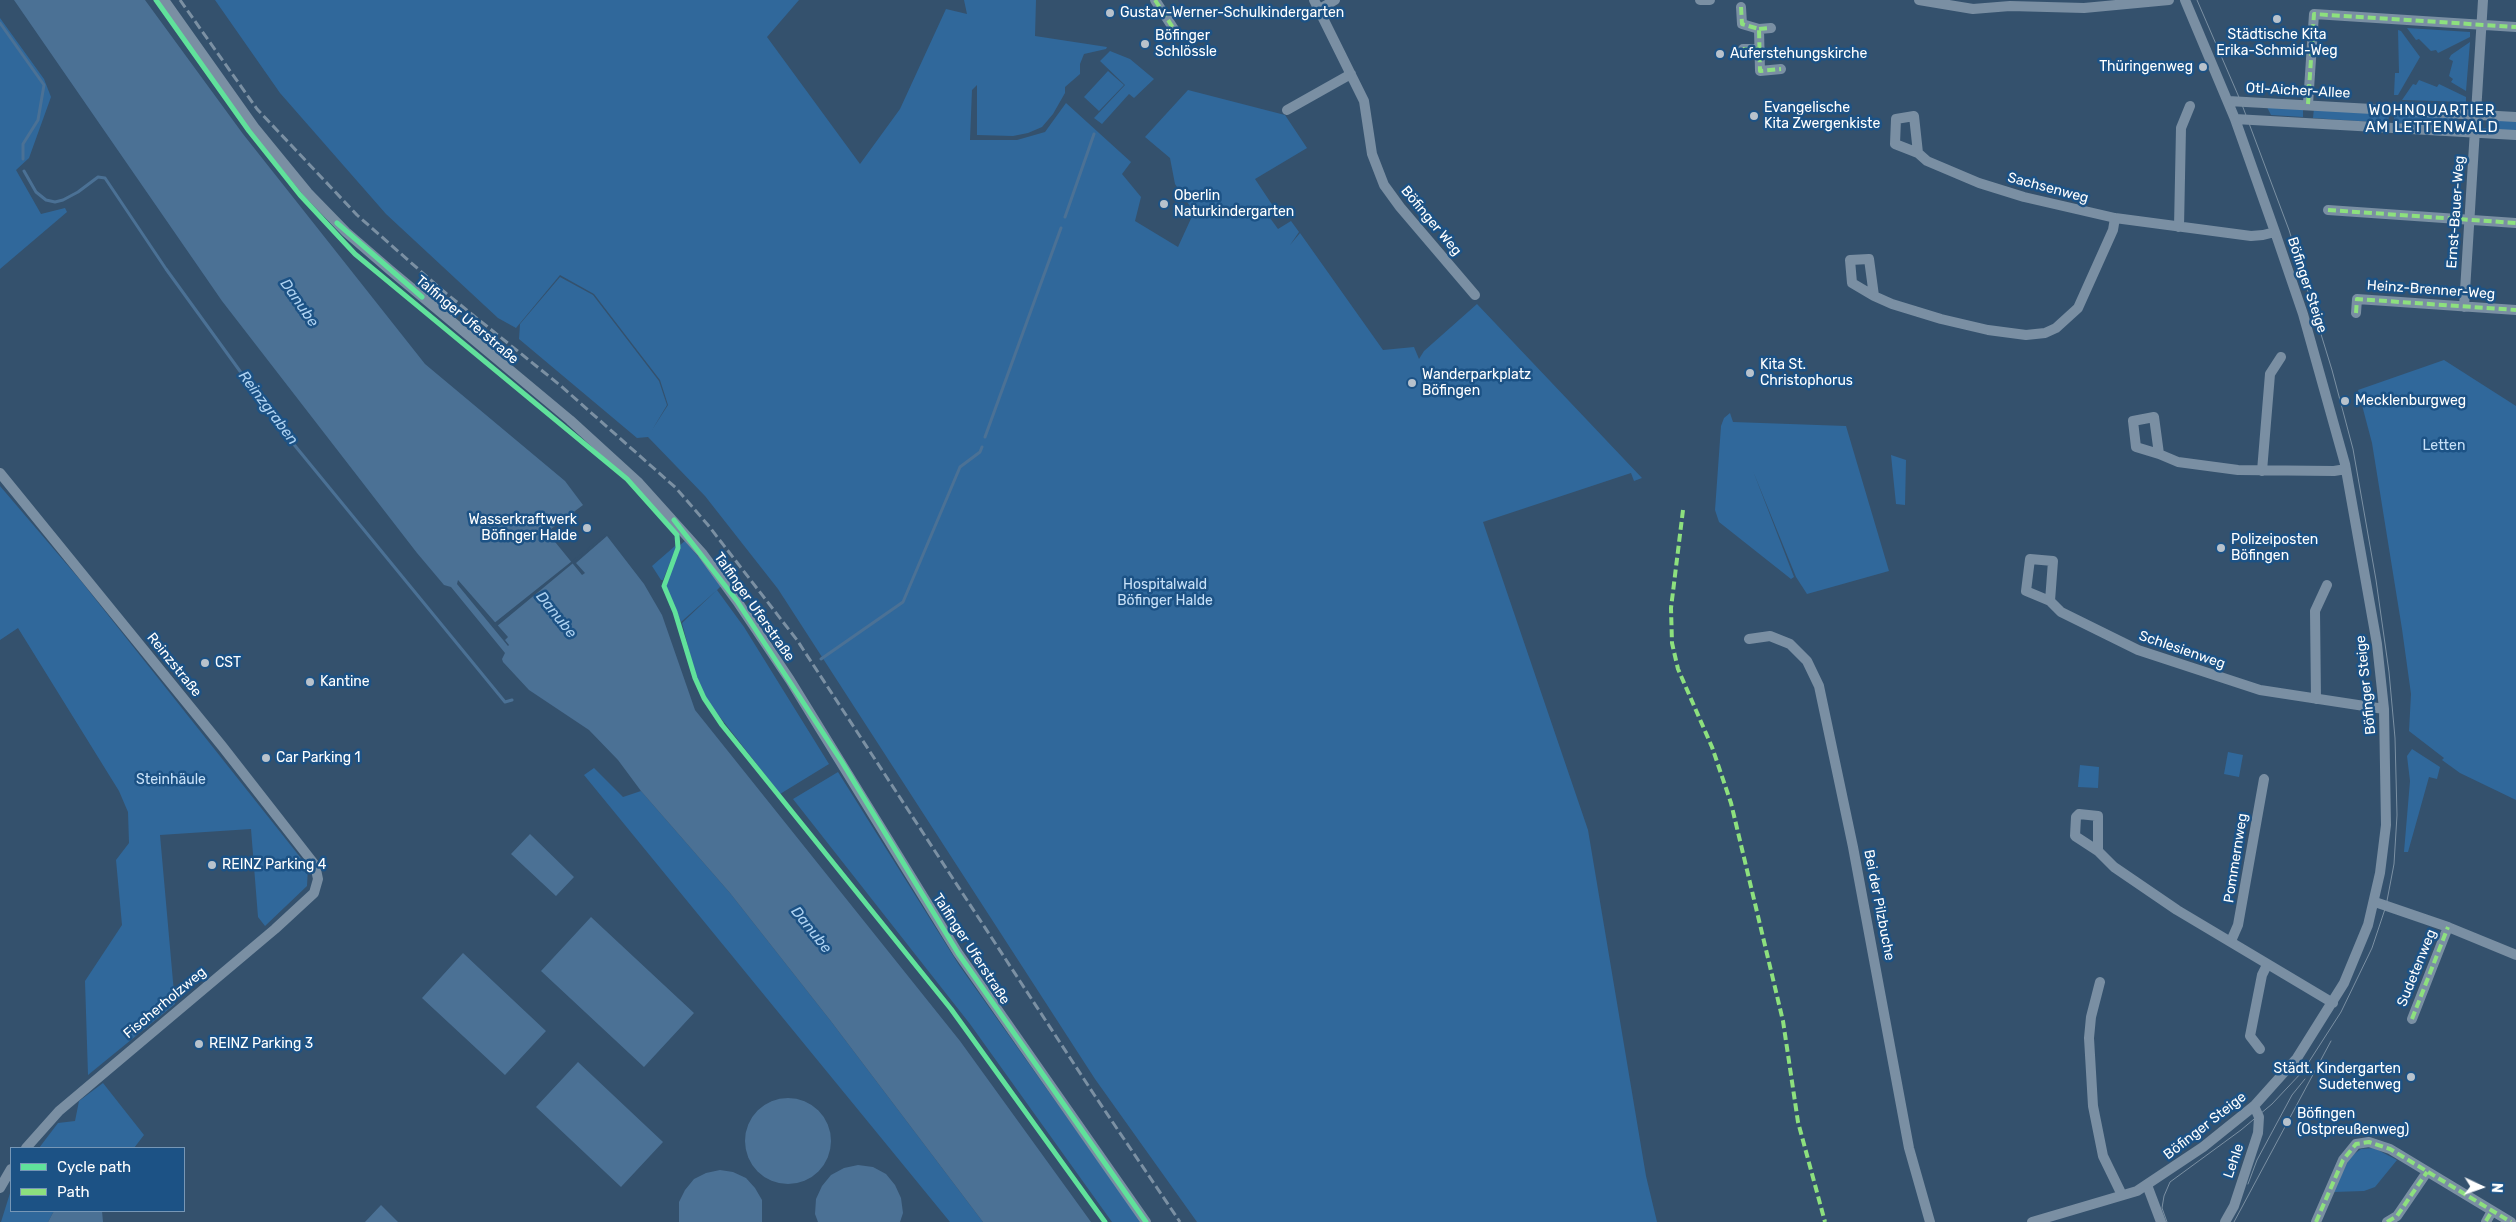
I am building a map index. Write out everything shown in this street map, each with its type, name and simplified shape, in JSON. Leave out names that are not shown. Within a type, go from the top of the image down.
[{"type":"street","name":"Talfinger Uferstraße","points":[[164,0],[254,127],[308,194],[382,264],[591,439],[639,483],[702,554],[738,601],[790,680],[958,953],[1146,1222]]},
{"type":"street","points":[[1155,0],[1180,38]]},
{"type":"street","name":"Böfinger Weg","points":[[1335,0],[1316,5],[1364,101],[1372,154],[1384,185],[1400,207],[1475,295]]},
{"type":"street","points":[[1700,0],[1710,0]]},
{"type":"street","points":[[1919,0],[1973,9],[1986,4],[2007,3],[2090,4],[2169,0]]},
{"type":"street","name":"Böfinger Steige","points":[[2032,1222],[2137,1191],[2147,1185],[2203,1147],[2254,1106],[2297,1058],[2333,1003],[2353,964],[2375,902],[2386,825],[2384,709],[2377,644],[2346,469],[2303,314],[2275,232],[2235,119],[2185,0]]},
{"type":"street","name":"Ernst-Bauer-Weg","points":[[2464,307],[2484,0]]},
{"type":"street","points":[[1741,7],[1742,24],[1760,29],[1771,28]]},
{"type":"street","points":[[2308,104],[2314,14],[2516,27]]},
{"type":"street","points":[[1760,29],[1760,70],[1781,69]]},
{"type":"street","points":[[1743,49],[1760,49]]},
{"type":"street","points":[[1287,110],[1351,74]]},
{"type":"street","name":"Otl-Aicher-Allee","points":[[2228,101],[2516,117]]},
{"type":"street","points":[[2179,227],[2181,128],[2190,106]]},
{"type":"street","points":[[2235,119],[2516,134]]},
{"type":"street","name":"Sachsenweg","points":[[1918,153],[1940,168],[1979,183],[2024,197],[2115,218],[2251,236],[2275,232]]},
{"type":"street","points":[[2328,210],[2516,223]]},
{"type":"street","points":[[1874,296],[1914,312],[1988,330],[2026,336],[2045,333],[2061,324],[2078,308],[2113,230],[2115,218]]},
{"type":"street","name":"Heinz-Brenner-Weg","points":[[2356,313],[2357,299],[2516,310]]},
{"type":"street","points":[[2262,471],[2270,374],[2281,357]]},
{"type":"street","points":[[2159,454],[2178,462],[2195,466],[2262,471],[2334,471],[2346,469]]},
{"type":"street","name":"Reinzstraße","points":[[0,473],[222,746],[316,865],[318,879]]},
{"type":"street","points":[[2316,699],[2315,612],[2326,585]]},
{"type":"street","name":"Schlesienweg","points":[[2050,601],[2068,616],[2138,650],[2260,690],[2384,709]]},
{"type":"street","name":"Bei der Pilzbuche","points":[[1749,639],[1770,636],[1790,644],[1807,660],[1819,686],[1865,904],[1900,1107],[1910,1152],[1930,1222]]},
{"type":"street","name":"Pommernweg","points":[[2231,941],[2238,925],[2264,779]]},
{"type":"street","points":[[2098,851],[2114,867],[2140,886],[2267,965],[2333,1003]]},
{"type":"street","name":"Fischerholzweg","points":[[27,1147],[59,1111],[308,899],[314,893],[318,879]]},
{"type":"street","name":"Sudetenweg","points":[[2375,902],[2448,927],[2516,955]]},
{"type":"street","name":"Sudetenweg","points":[[2412,1018],[2448,927]]},
{"type":"street","points":[[2260,1050],[2250,1036],[2262,975],[2267,965]]},
{"type":"street","points":[[2100,982],[2091,1017],[2089,1038],[2092,1106],[2103,1156],[2122,1195]]},
{"type":"street","name":"Lehle","points":[[2225,1222],[2234,1206],[2258,1133],[2259,1117],[2254,1106]]},
{"type":"street","points":[[2316,1222],[2343,1160],[2356,1144],[2369,1142],[2390,1149],[2511,1222]]},
{"type":"street","points":[[0,1188],[10,1171]]},
{"type":"street","points":[[2387,1222],[2397,1216],[2427,1172]]},
{"type":"street","points":[[2147,1185],[2161,1222]]},
{"type":"street","points":[[2486,1222],[2492,1211]]},
{"type":"green space","name":"Hospitalwald Böfinger Halde","points":[[215,0],[799,0],[767,37],[860,164],[900,109],[946,9],[967,14],[964,0],[1036,0],[1035,36],[1107,47],[1106,49],[1084,54],[1080,64],[1080,74],[1065,87],[1065,93],[1053,114],[1042,127],[1028,133],[1013,136],[977,135],[977,85],[972,90],[970,140],[1017,140],[1045,132],[1066,103],[1131,162],[1122,174],[1141,197],[1135,221],[1178,247],[1194,212],[1175,184],[1170,158],[1145,137],[1188,90],[1285,115],[1307,148],[1255,179],[1277,212],[1270,218],[1278,229],[1291,221],[1299,232],[1290,245],[1300,233],[1383,350],[1414,347],[1419,359],[1424,351],[1477,304],[1642,478],[1634,481],[1631,473],[1483,522],[1588,830],[1646,1176],[1657,1222],[1197,1222],[1095,1079],[778,589],[705,496],[648,437],[637,438],[519,339],[520,324],[560,277],[593,295],[659,381],[667,405],[652,430],[668,405],[660,380],[594,294],[560,275],[516,328],[498,318],[386,214],[280,93]]},
{"type":"green space","points":[[0,18],[44,79],[51,97],[29,158],[16,170],[41,214],[65,208],[67,212],[0,269]]},
{"type":"green space","points":[[2407,28],[2470,32],[2470,37],[2438,53],[2436,50],[2431,51],[2419,39],[2416,40]]},
{"type":"green space","points":[[2398,30],[2401,31],[2420,57],[2398,95],[2394,95],[2395,73],[2399,73]]},
{"type":"green space","points":[[2470,42],[2466,91],[2451,82],[2453,79],[2449,76],[2453,61],[2449,59],[2451,55]]},
{"type":"green space","points":[[1110,51],[1130,59],[1154,79],[1134,98],[1129,94],[1102,124],[1094,118],[1125,85],[1100,61]]},
{"type":"green space","points":[[1108,71],[1124,85],[1099,111],[1084,97]]},
{"type":"green space","points":[[2419,80],[2437,87],[2439,84],[2466,97],[2466,102],[2402,100],[2413,84],[2416,85]]},
{"type":"green space","points":[[2266,105],[2303,107],[2303,117],[2271,115]]},
{"type":"green space","points":[[2314,108],[2389,113],[2388,123],[2313,118]]},
{"type":"green space","points":[[2394,113],[2456,117],[2456,126],[2394,123]]},
{"type":"green space","points":[[2494,119],[2516,120],[2516,131],[2493,129]]},
{"type":"green space","name":"Letten","points":[[2444,360],[2516,406],[2516,800],[2460,773],[2409,731],[2411,694],[2402,629],[2372,443],[2358,390]]},
{"type":"green space","points":[[1730,413],[1733,422],[1846,426],[1889,571],[1807,594],[1796,577],[1753,471],[1794,577],[1791,579],[1719,522],[1715,510],[1721,426],[1724,418]]},
{"type":"green space","points":[[1891,455],[1906,460],[1905,505],[1896,504]]},
{"type":"green space","name":"Steinhäule","points":[[0,486],[81,581],[308,867],[307,886],[265,926],[258,917],[251,829],[160,835],[175,1004],[88,1075],[85,981],[122,925],[116,860],[129,843],[128,812],[119,791],[18,628],[0,640]]},
{"type":"green space","points":[[685,541],[722,585],[681,622],[666,586],[680,545]]},
{"type":"green space","points":[[675,546],[676,548],[663,580],[661,580],[652,566]]},
{"type":"green space","points":[[717,590],[744,627],[829,764],[780,794],[706,699],[696,677],[682,623]]},
{"type":"green space","points":[[2412,749],[2440,767],[2437,779],[2429,777],[2408,852],[2404,852],[2410,781],[2407,756]]},
{"type":"green space","points":[[2228,752],[2243,755],[2239,777],[2224,774]]},
{"type":"green space","points":[[2080,765],[2099,767],[2098,788],[2078,787]]},
{"type":"green space","points":[[594,768],[623,797],[641,791],[730,893],[830,1020],[983,1222],[950,1222],[584,775]]},
{"type":"green space","points":[[838,772],[959,965],[1141,1222],[1112,1222],[970,1024],[793,799]]},
{"type":"green space","points":[[103,1083],[144,1135],[135,1147],[40,1147],[58,1123],[75,1121],[79,1101]]},
{"type":"green space","points":[[2374,1148],[2397,1160],[2375,1187],[2364,1191],[2333,1192],[2350,1157],[2361,1149]]},
{"type":"green space","points":[[10,1193],[10,1212],[53,1212],[48,1222],[1,1222]]},
{"type":"water","name":"Danube","points":[[14,0],[145,0],[243,134],[425,364],[565,481],[583,505],[551,529],[545,521],[538,521],[582,575],[585,573],[576,563],[607,536],[644,584],[662,615],[695,710],[960,1041],[1091,1222],[983,1222],[830,1020],[730,893],[641,791],[618,760],[589,730],[529,690],[503,662],[502,659],[505,653],[451,587],[444,585],[417,553],[222,301]],"holes":[[[458,580],[508,637],[505,640],[508,646],[457,584]]]},
{"type":"water","points":[[530,834],[574,877],[556,896],[511,854]]},
{"type":"water","points":[[591,917],[694,1013],[644,1067],[541,971]]},
{"type":"water","points":[[463,953],[546,1031],[505,1075],[422,998]]},
{"type":"water","points":[[578,1062],[663,1142],[621,1187],[536,1107]]},
{"type":"water","points":[[788,1098],[804,1102],[818,1111],[827,1125],[831,1141],[827,1157],[818,1171],[804,1180],[788,1184],[772,1180],[758,1171],[749,1157],[745,1141],[749,1125],[758,1111],[772,1102]]},
{"type":"water","points":[[858,1165],[873,1167],[886,1174],[895,1185],[901,1198],[903,1213],[900,1222],[818,1222],[815,1214],[816,1199],[822,1186],[831,1175],[844,1168]]},
{"type":"water","points":[[720,1170],[733,1172],[746,1178],[755,1188],[762,1200],[762,1222],[679,1222],[679,1202],[685,1190],[694,1179],[706,1173]]},
{"type":"water","points":[[381,1205],[398,1222],[365,1222]]},
{"type":"water","points":[[53,1212],[102,1212],[103,1222],[48,1222]]},
{"type":"pier","points":[[606,534],[611,537],[607,535],[496,627],[493,624]]},
{"type":"waterway","name":"Reinzgraben","points":[[0,23],[44,85],[38,120],[23,144],[23,159]]},
{"type":"waterway","points":[[1065,217],[1094,134]]},
{"type":"waterway","name":"Reinzgraben","points":[[24,171],[36,192],[46,200],[55,202],[78,192],[98,177],[105,178],[166,269],[287,436],[505,702],[512,700]]},
{"type":"waterway","points":[[985,437],[1061,228]]},
{"type":"waterway","points":[[821,659],[903,602],[960,467],[980,452],[982,447]]},
{"type":"tram line","points":[[2167,1222],[2162,1208],[2164,1196],[2170,1182],[2241,1130],[2272,1104],[2303,1071],[2341,1012],[2372,948],[2386,906],[2394,864],[2397,815],[2395,738],[2389,672],[2376,580],[2353,449],[2332,370],[2289,230],[2241,102],[2197,0]]},
{"type":"tram line","points":[[2234,1222],[2331,1041]]},
{"type":"tram line","points":[[2248,1184],[2257,1160],[2292,1095],[2305,1079]]},
{"type":"railway","points":[[180,0],[257,109],[357,215],[442,290],[561,386],[676,488],[708,525],[797,640],[1095,1096],[1180,1222]]},
{"type":"marked path","points":[[1155,0],[1179,37]]},
{"type":"marked path","points":[[1741,7],[1742,24],[1759,29],[1760,71],[1781,69]]},
{"type":"marked path","points":[[2308,104],[2314,14],[2516,27]]},
{"type":"marked path","points":[[1759,29],[1771,28]]},
{"type":"marked path","points":[[1743,49],[1760,49]]},
{"type":"marked path","points":[[2328,210],[2516,223]]},
{"type":"marked path","points":[[2356,313],[2357,299],[2516,310]]},
{"type":"marked path","points":[[1683,510],[1671,608],[1672,643],[1678,669],[1712,747],[1731,803],[1783,1021],[1798,1122],[1825,1222]]},
{"type":"marked path","points":[[2412,1019],[2448,927]]},
{"type":"marked path","points":[[2316,1222],[2343,1160],[2356,1144],[2369,1142],[2390,1149],[2511,1222]]},
{"type":"marked path","points":[[2387,1222],[2397,1216],[2427,1172]]},
{"type":"marked path","points":[[2486,1221],[2492,1211]]},
{"type":"cycle path","points":[[156,0],[249,131],[300,195],[355,254],[627,479],[677,535],[678,548],[664,586],[675,612],[695,678],[704,698],[722,725],[951,1009],[1105,1222]]},
{"type":"cycle path","points":[[337,223],[422,297]]},
{"type":"cycle path","points":[[674,520],[737,601],[842,762],[958,953],[1146,1222]]},
{"type":"place","name":"Gustav-Werner-Schulkindergarten","points":[[1110,13]]},
{"type":"place","name":"Städtische Kita Erika-Schmid-Weg","points":[[2277,19]]},
{"type":"place","name":"Böfinger Schlössle","points":[[1145,44]]},
{"type":"place","name":"Auferstehungskirche","points":[[1720,54]]},
{"type":"place","name":"Thüringenweg","points":[[2203,67]]},
{"type":"place","name":"Evangelische Kita Zwergenkiste","points":[[1754,116]]},
{"type":"place","name":"Oberlin Naturkindergarten","points":[[1164,204]]},
{"type":"place","name":"Kita St. Christophorus","points":[[1750,373]]},
{"type":"place","name":"Wanderparkplatz Böfingen","points":[[1412,383]]},
{"type":"place","name":"Mecklenburgweg","points":[[2345,401]]},
{"type":"place","name":"Wasserkraftwerk Böfinger Halde","points":[[587,528]]},
{"type":"place","name":"Polizeiposten Böfingen","points":[[2221,548]]},
{"type":"place","name":"CST","points":[[205,663]]},
{"type":"place","name":"Kantine","points":[[310,682]]},
{"type":"place","name":"Car Parking 1","points":[[266,758]]},
{"type":"place","name":"REINZ Parking 4","points":[[212,865]]},
{"type":"place","name":"REINZ Parking 3","points":[[199,1044]]},
{"type":"place","name":"Städt. Kindergarten Sudetenweg","points":[[2411,1077]]},
{"type":"place","name":"Böfingen (Ostpreußenweg)","points":[[2287,1122]]},
{"type":"district","name":"WOHNQUARTIER AM LETTENWALD","points":[[2432,120]]}]
